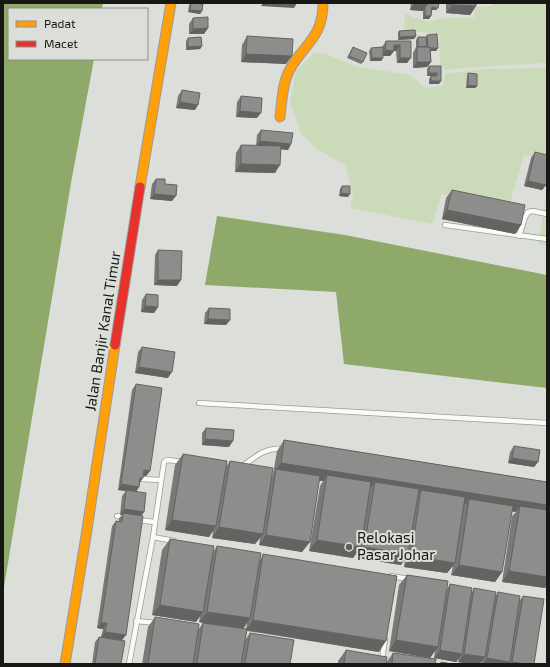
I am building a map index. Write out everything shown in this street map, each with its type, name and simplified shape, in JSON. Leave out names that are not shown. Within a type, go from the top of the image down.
[{"type":"street","name":"Jalan Banjir Kanal Timur","points":[[66,664],[133,227],[171,3]]},
{"type":"street","points":[[280,118],[285,78],[291,67],[311,42],[320,26],[323,3]]},
{"type":"lane","points":[[519,236],[528,212],[533,211],[547,214]]},
{"type":"lane","points":[[446,225],[547,239]]},
{"type":"lane","points":[[199,403],[547,423]]},
{"type":"lane","points":[[236,467],[244,465],[265,451],[277,448],[292,450]]},
{"type":"lane","points":[[129,664],[153,537],[153,522],[159,480],[164,462],[165,460],[168,460],[190,462]]},
{"type":"lane","points":[[141,479],[159,480]]},
{"type":"lane","points":[[117,516],[153,522]]},
{"type":"lane","points":[[153,537],[176,541]]},
{"type":"lane","points":[[387,575],[417,580]]},
{"type":"lane","points":[[393,584],[394,577]]},
{"type":"lane","points":[[136,621],[159,624]]},
{"type":"lane","points":[[386,636],[382,661],[389,660]]},
{"type":"shaded area","points":[[3,3],[103,3],[102,8],[8,8],[8,60],[94,60],[71,183],[3,593]]},
{"type":"shaded area","points":[[493,3],[547,3],[547,63],[446,70],[440,65],[439,35],[404,29],[405,14],[428,22],[445,18],[474,18],[475,7],[493,6]]},
{"type":"shaded area","points":[[314,53],[326,54],[355,66],[410,75],[426,88],[443,86],[445,74],[485,69],[547,68],[547,159],[524,155],[509,206],[442,194],[432,224],[350,208],[353,193],[345,165],[316,148],[301,134],[290,102],[296,71]]},
{"type":"shaded area","points":[[547,190],[547,246],[538,244]]},
{"type":"shaded area","points":[[217,216],[345,235],[547,275],[547,388],[344,364],[336,292],[205,285]]},
{"type":"building","points":[[191,3],[203,4],[202,11],[190,10]]},
{"type":"building","points":[[427,3],[427,5],[414,4]]},
{"type":"building","points":[[427,3],[439,3],[438,8],[432,7],[431,16],[425,16],[425,7]]},
{"type":"building","points":[[452,3],[476,3],[476,6],[452,5]]},
{"type":"building","points":[[208,17],[208,28],[193,29],[193,18]]},
{"type":"building","points":[[415,30],[416,36],[400,37],[399,31]]},
{"type":"building","points":[[437,34],[438,48],[428,47],[427,35]]},
{"type":"building","points":[[247,36],[293,39],[292,56],[246,54]]},
{"type":"building","points":[[201,37],[202,46],[188,47],[188,38]]},
{"type":"building","points":[[418,37],[426,37],[427,46],[418,47]]},
{"type":"building","points":[[386,41],[411,41],[411,58],[400,58],[400,45],[394,45],[394,51],[385,50]]},
{"type":"building","points":[[353,47],[367,53],[363,62],[349,56]]},
{"type":"building","points":[[383,47],[383,58],[372,58],[371,48]]},
{"type":"building","points":[[417,47],[430,47],[431,62],[417,62]]},
{"type":"building","points":[[429,66],[441,66],[441,81],[431,81],[431,76],[437,76],[437,73],[429,73]]},
{"type":"building","points":[[468,73],[477,74],[477,86],[468,85]]},
{"type":"building","points":[[182,90],[200,93],[198,105],[180,102]]},
{"type":"building","points":[[241,96],[262,98],[261,113],[240,111]]},
{"type":"building","points":[[261,130],[293,133],[291,144],[260,141]]},
{"type":"building","points":[[241,145],[281,146],[280,165],[241,164]]},
{"type":"building","points":[[535,152],[547,155],[546,185],[528,181]]},
{"type":"building","points":[[156,179],[165,179],[165,184],[177,185],[176,196],[154,194]]},
{"type":"building","points":[[342,186],[350,186],[350,194],[341,193]]},
{"type":"building","points":[[452,190],[525,205],[521,225],[447,210]]},
{"type":"building","points":[[158,250],[182,251],[181,280],[158,280]]},
{"type":"building","points":[[146,294],[158,295],[158,307],[145,306]]},
{"type":"building","points":[[209,308],[230,309],[230,320],[208,319]]},
{"type":"building","points":[[142,347],[175,352],[172,372],[139,367]]},
{"type":"building","points":[[136,384],[162,388],[150,471],[144,470],[143,478],[140,478],[139,487],[121,484]]},
{"type":"building","points":[[206,428],[234,430],[233,441],[205,439]]},
{"type":"building","points":[[284,440],[547,482],[547,505],[281,463]]},
{"type":"building","points":[[514,446],[540,450],[538,462],[512,458]]},
{"type":"building","points":[[183,454],[227,461],[216,526],[172,520]]},
{"type":"building","points":[[230,461],[273,468],[263,534],[219,527]]},
{"type":"building","points":[[276,469],[320,476],[310,542],[266,535]]},
{"type":"building","points":[[327,475],[371,482],[361,547],[317,540]]},
{"type":"building","points":[[375,482],[419,489],[408,554],[364,547]]},
{"type":"building","points":[[126,490],[146,493],[144,512],[124,509]]},
{"type":"building","points":[[421,490],[465,497],[455,563],[411,556]]},
{"type":"building","points":[[469,499],[513,506],[502,572],[459,565]]},
{"type":"building","points":[[520,506],[547,510],[547,577],[509,571]]},
{"type":"building","points":[[123,513],[143,516],[126,635],[105,632],[107,623],[101,623],[116,521],[122,522]]},
{"type":"building","points":[[170,539],[214,546],[203,612],[160,605]]},
{"type":"building","points":[[217,546],[261,553],[250,618],[207,612]]},
{"type":"building","points":[[263,554],[397,576],[386,641],[253,620]]},
{"type":"building","points":[[407,575],[448,581],[438,647],[396,640]]},
{"type":"building","points":[[450,584],[472,588],[462,654],[440,650]]},
{"type":"building","points":[[474,588],[496,592],[485,657],[464,654]]},
{"type":"building","points":[[498,592],[520,596],[510,662],[487,658]]},
{"type":"building","points":[[523,596],[544,599],[534,664],[512,662]]},
{"type":"building","points":[[155,617],[199,624],[193,664],[148,664]]},
{"type":"building","points":[[203,623],[247,629],[241,664],[197,664]]},
{"type":"building","points":[[250,633],[294,640],[290,664],[245,664]]},
{"type":"building","points":[[99,637],[125,641],[121,664],[95,664]]},
{"type":"building","points":[[346,650],[387,657],[386,664],[344,664]]},
{"type":"building","points":[[393,653],[436,659],[435,664],[392,664]]},
{"type":"building","points":[[441,662],[452,664],[441,664]]},
{"type":"traffic: slow","points":[[140,187],[171,3]]},
{"type":"traffic: slow","points":[[280,117],[287,76],[294,62],[316,33],[320,25],[323,3]]},
{"type":"traffic: slow","points":[[65,664],[115,345]]},
{"type":"traffic: jam","points":[[115,345],[140,187]]},
{"type":"place","name":"Relokasi Pasar Johar","points":[[349,547]]}]
